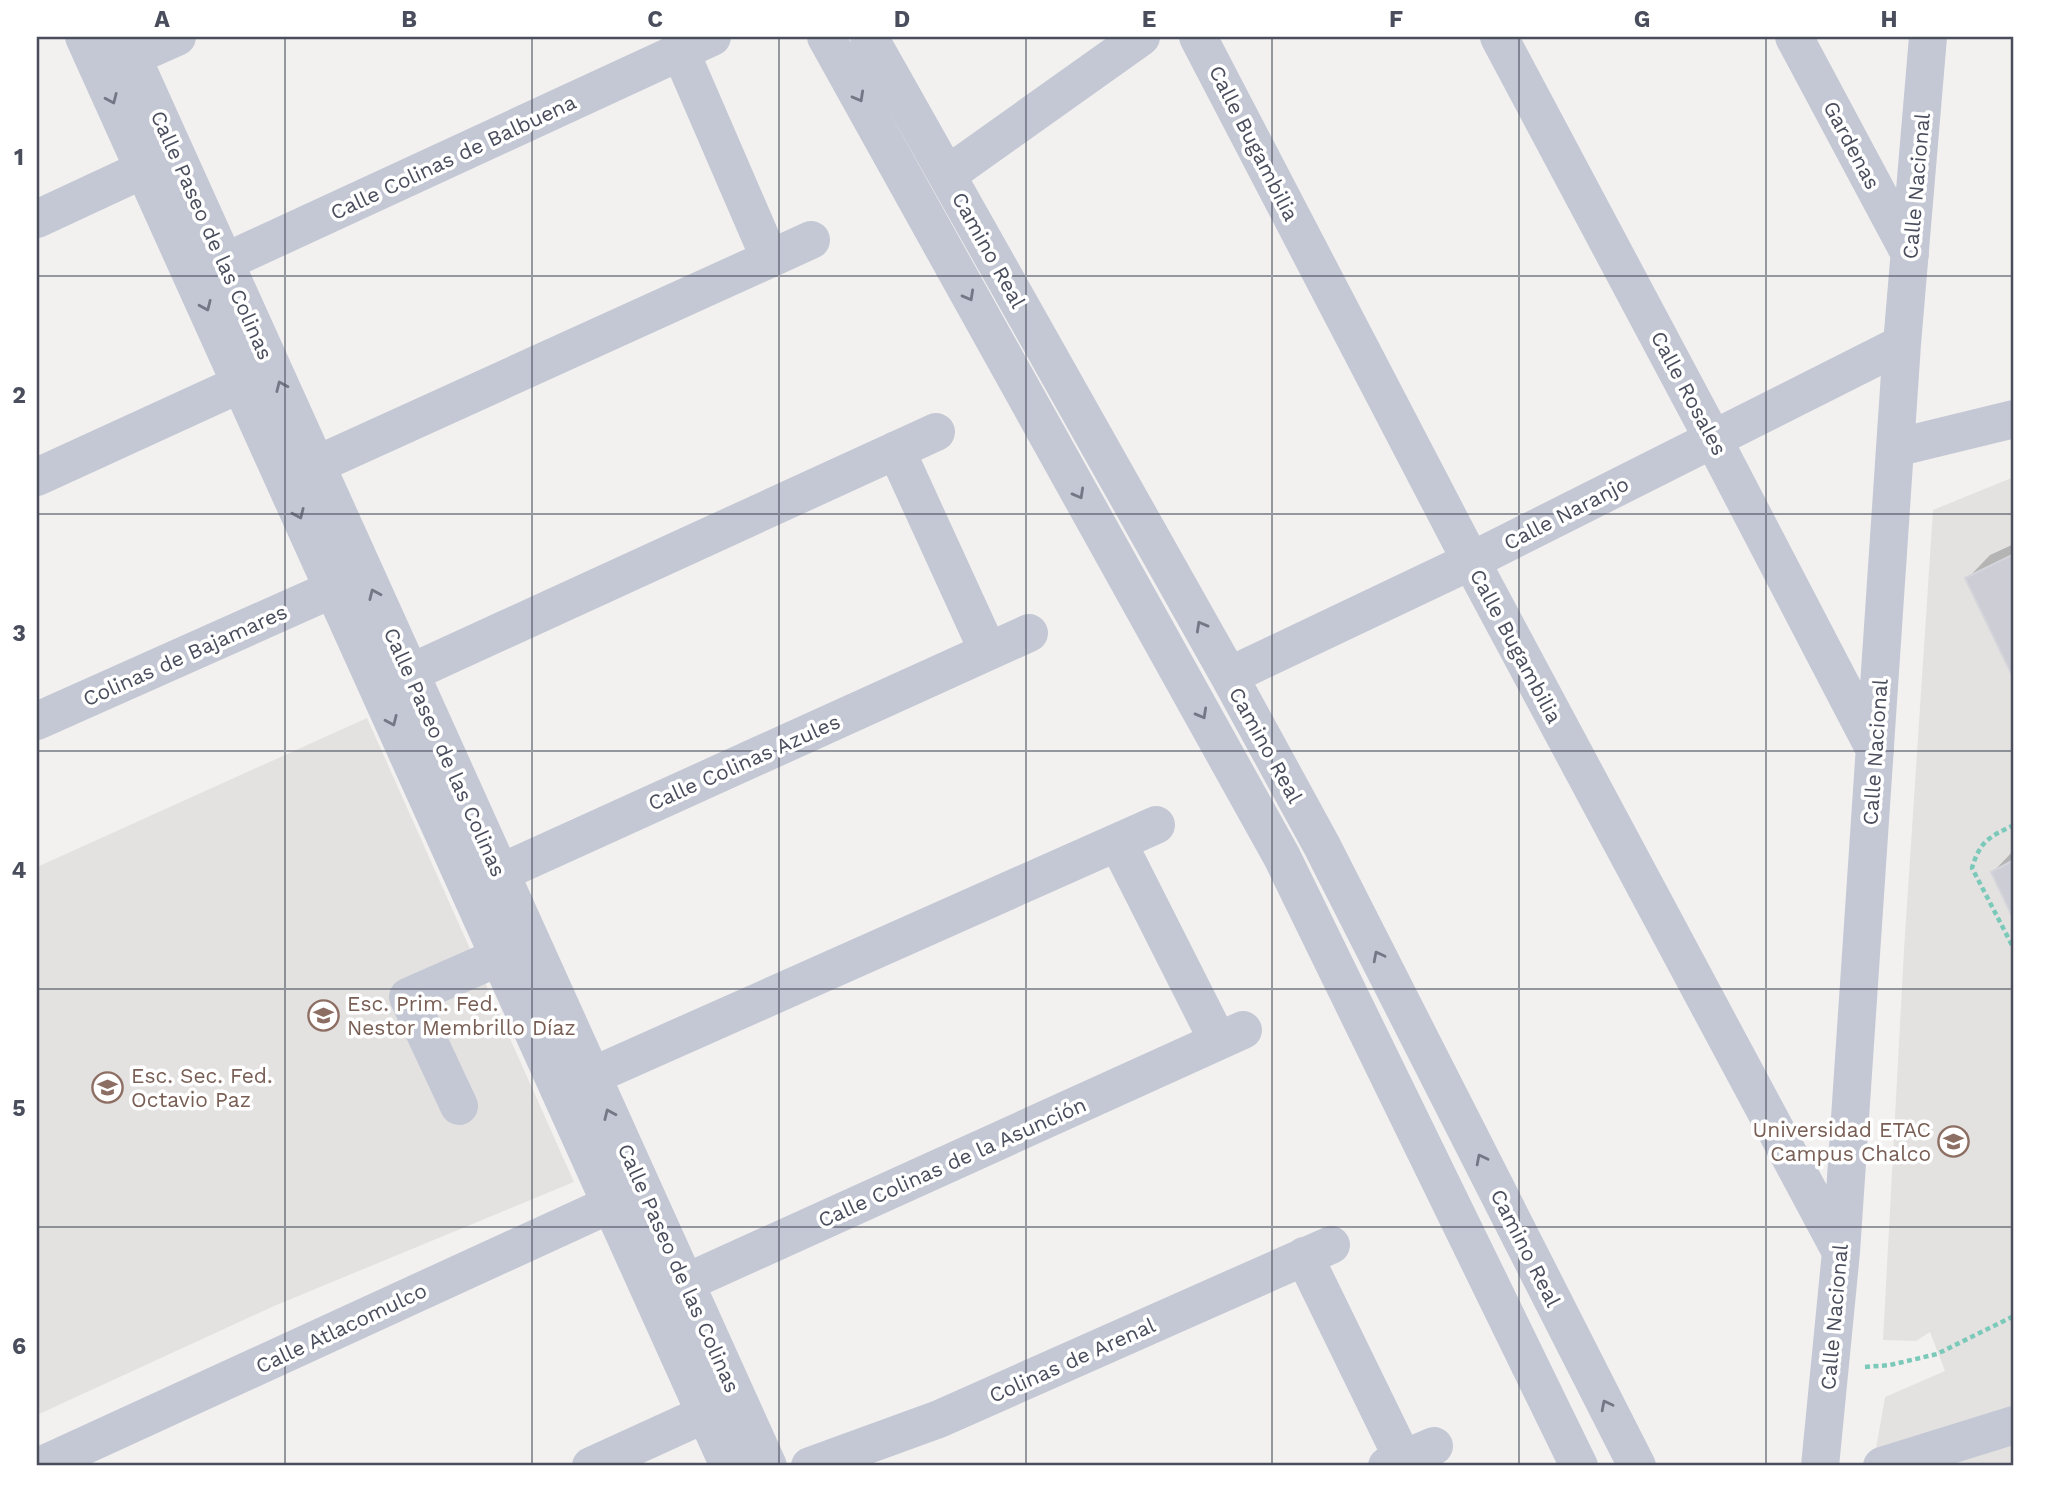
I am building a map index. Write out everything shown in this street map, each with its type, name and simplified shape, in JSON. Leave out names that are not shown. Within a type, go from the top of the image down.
[{"type":"street","name":"Calle Paseo de las Colinas","points":[[84,37],[225,262],[592,1076],[627,1197],[705,1414],[729,1466]]},
{"type":"street","points":[[128,47],[177,37]]},
{"type":"street","name":"Camino Real","points":[[826,37],[1282,857],[1579,1466]]},
{"type":"street","name":"Camino Real","points":[[869,37],[1322,846],[1637,1466]]},
{"type":"street","points":[[947,175],[1141,37]]},
{"type":"street","name":"Calle Bugambilia","points":[[1198,37],[1471,561],[1841,1252]]},
{"type":"street","name":"Calle Rosales","points":[[1499,37],[1875,751]]},
{"type":"street","name":"Gardenas","points":[[1794,37],[1910,254]]},
{"type":"street","name":"Calle Nacional","points":[[1820,1466],[1841,1252],[1902,344],[1928,37]]},
{"type":"street","name":"Calle Colinas de Balbuena","points":[[225,262],[696,45],[770,259]]},
{"type":"street","name":"Calle Paseo de las Colinas","points":[[128,47],[160,162],[240,384],[499,957],[627,1197],[685,1283],[768,1466]]},
{"type":"street","points":[[37,219],[160,162]]},
{"type":"street","points":[[316,465],[811,240]]},
{"type":"street","name":"Calle Naranjo","points":[[1229,677],[1471,561],[1902,344]]},
{"type":"street","points":[[37,477],[240,384]]},
{"type":"street","points":[[1895,448],[2014,419]]},
{"type":"street","points":[[410,673],[936,432]]},
{"type":"street","points":[[896,450],[988,651]]},
{"type":"street","name":"Colinas de Bajamares","points":[[37,721],[333,589]]},
{"type":"street","name":"Calle Colinas Azules","points":[[500,873],[1029,633]]},
{"type":"street","points":[[592,1076],[1156,825]]},
{"type":"street","name":"Calle Colinas de la Asunción","points":[[685,1283],[1231,1035],[1118,843]]},
{"type":"street","points":[[459,1106],[408,997],[499,957]]},
{"type":"street","name":"Calle Atlacomulco","points":[[40,1466],[627,1197]]},
{"type":"street","name":"Colinas de Arenal","points":[[810,1466],[939,1419],[1317,1250],[1408,1457]]},
{"type":"street","points":[[591,1466],[705,1414]]},
{"type":"street","points":[[1882,1466],[2014,1424]]},
{"type":"path","points":[[2014,825],[1995,834],[1978,848],[1972,868],[2014,949]]},
{"type":"path","points":[[1829,1368],[1890,1365],[1937,1354],[2014,1316]]},
{"type":"shaded area","name":"Universidad ETAC Campus Chalco","points":[[2014,477],[2014,1466],[1873,1466],[1885,1397],[1945,1371],[1930,1332],[1916,1341],[1883,1340],[1904,950],[1933,510]]},
{"type":"shaded area","name":"Esc. Prim. Fed. Nestor Membrillo Díaz","points":[[367,718],[574,1182],[274,1306],[37,1415],[37,867]]},
{"type":"building","points":[[2014,554],[2014,679],[1965,578]]},
{"type":"building","points":[[2014,860],[2014,920],[1991,872]]},
{"type":"place","name":"Esc. Prim. Fed. Nestor Membrillo Díaz","points":[[324,1015]]},
{"type":"place","name":"Esc. Sec. Fed. Octavio Paz","points":[[108,1087]]},
{"type":"place","name":"Universidad ETAC Campus Chalco","points":[[1954,1141]]}]
